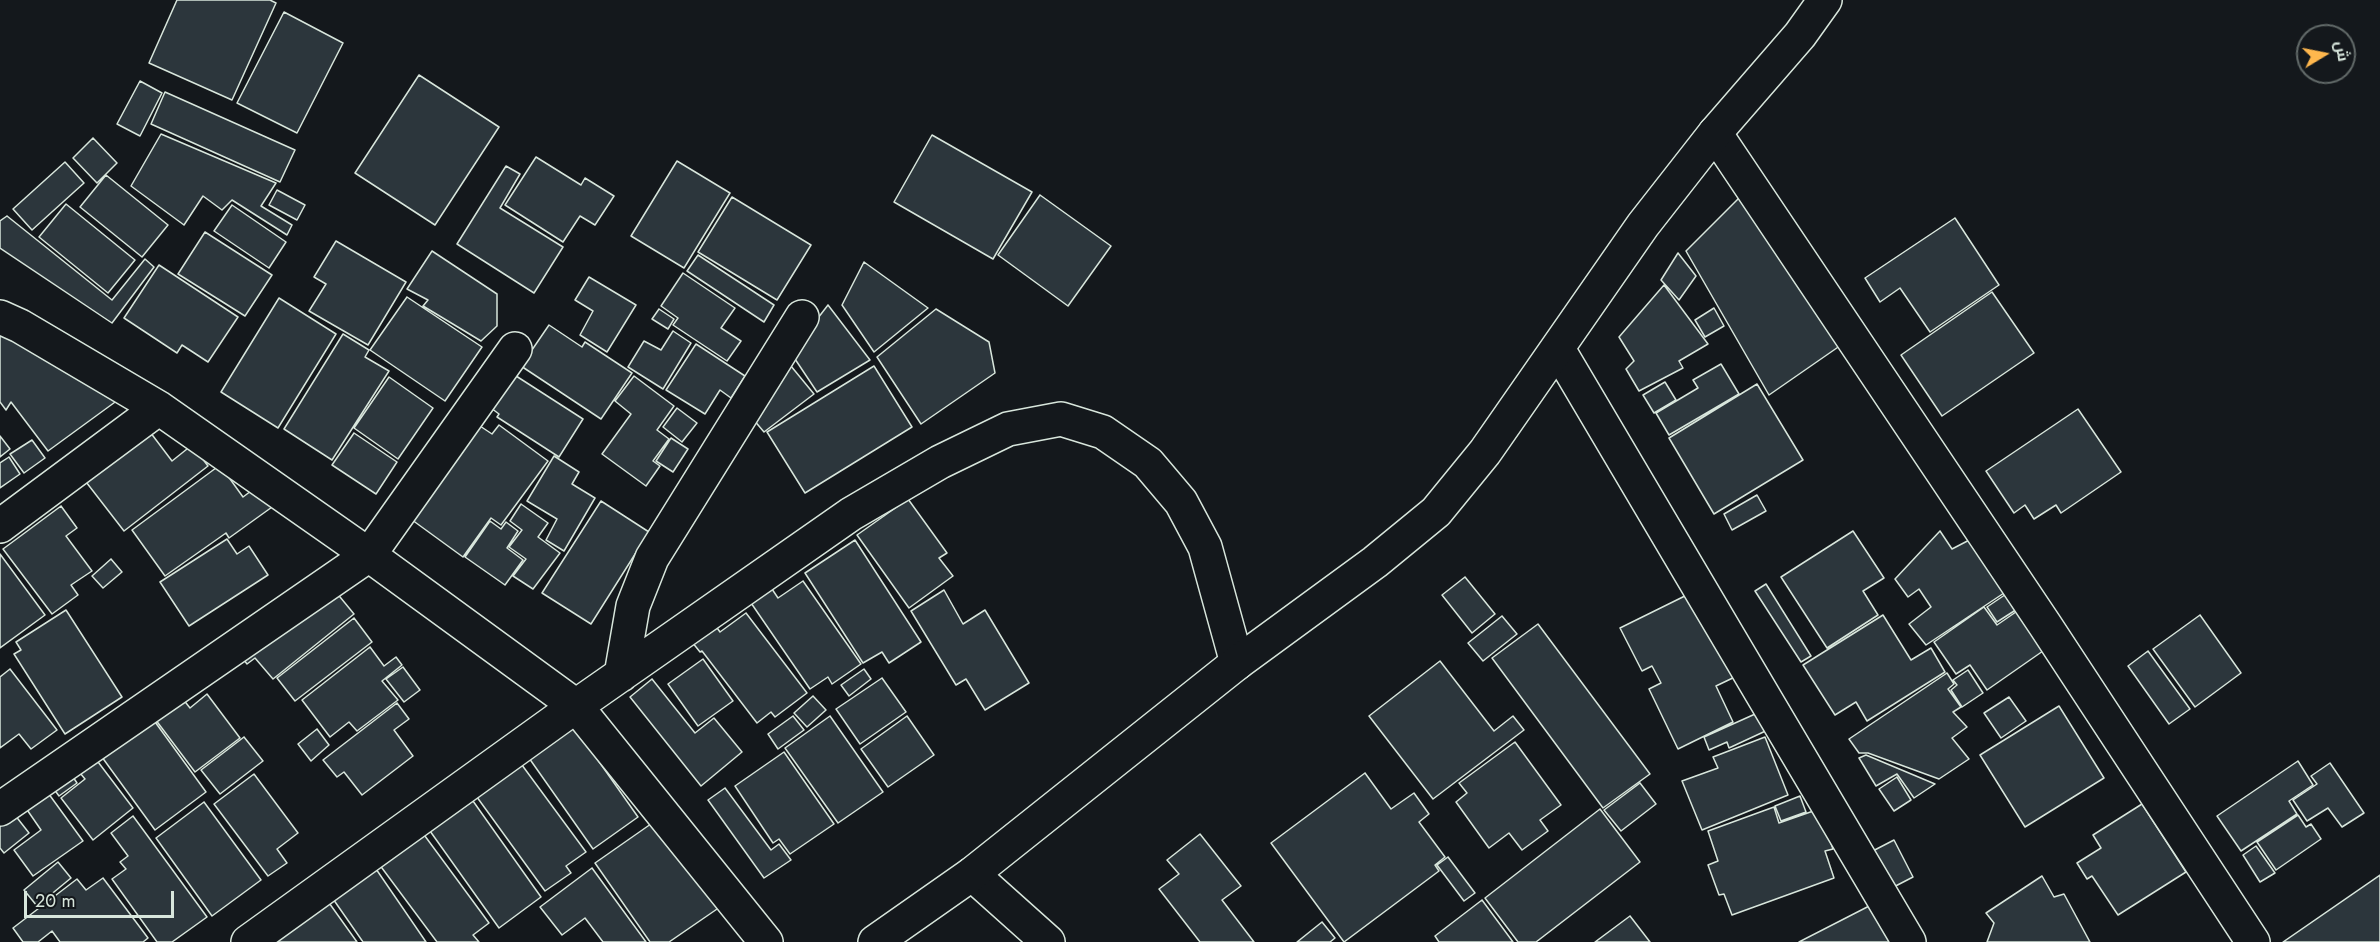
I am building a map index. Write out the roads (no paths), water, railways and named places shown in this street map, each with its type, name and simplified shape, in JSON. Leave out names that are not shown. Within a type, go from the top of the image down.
[{"type":"street","points":[[875,942],[972,874],[1237,663],[1375,562],[1436,513],[1485,452],[1558,349],[1617,260],[1715,133],[1800,35],[1825,0]]},
{"type":"street","points":[[1715,133],[2052,635],[2253,942]]},
{"type":"street","points":[[0,317],[20,326],[159,408],[369,555],[576,706],[766,942]]},
{"type":"street","points":[[621,675],[633,606],[652,558],[802,317]]},
{"type":"street","points":[[0,809],[369,555],[515,349]]},
{"type":"street","points":[[1558,349],[1909,942]]},
{"type":"street","points":[[0,526],[159,408]]},
{"type":"street","points":[[248,942],[576,706],[851,514],[940,462],[1008,429],[1061,419],[1103,432],[1148,463],[1181,502],[1205,547],[1237,663]]},
{"type":"street","points":[[972,874],[1048,942]]}]
